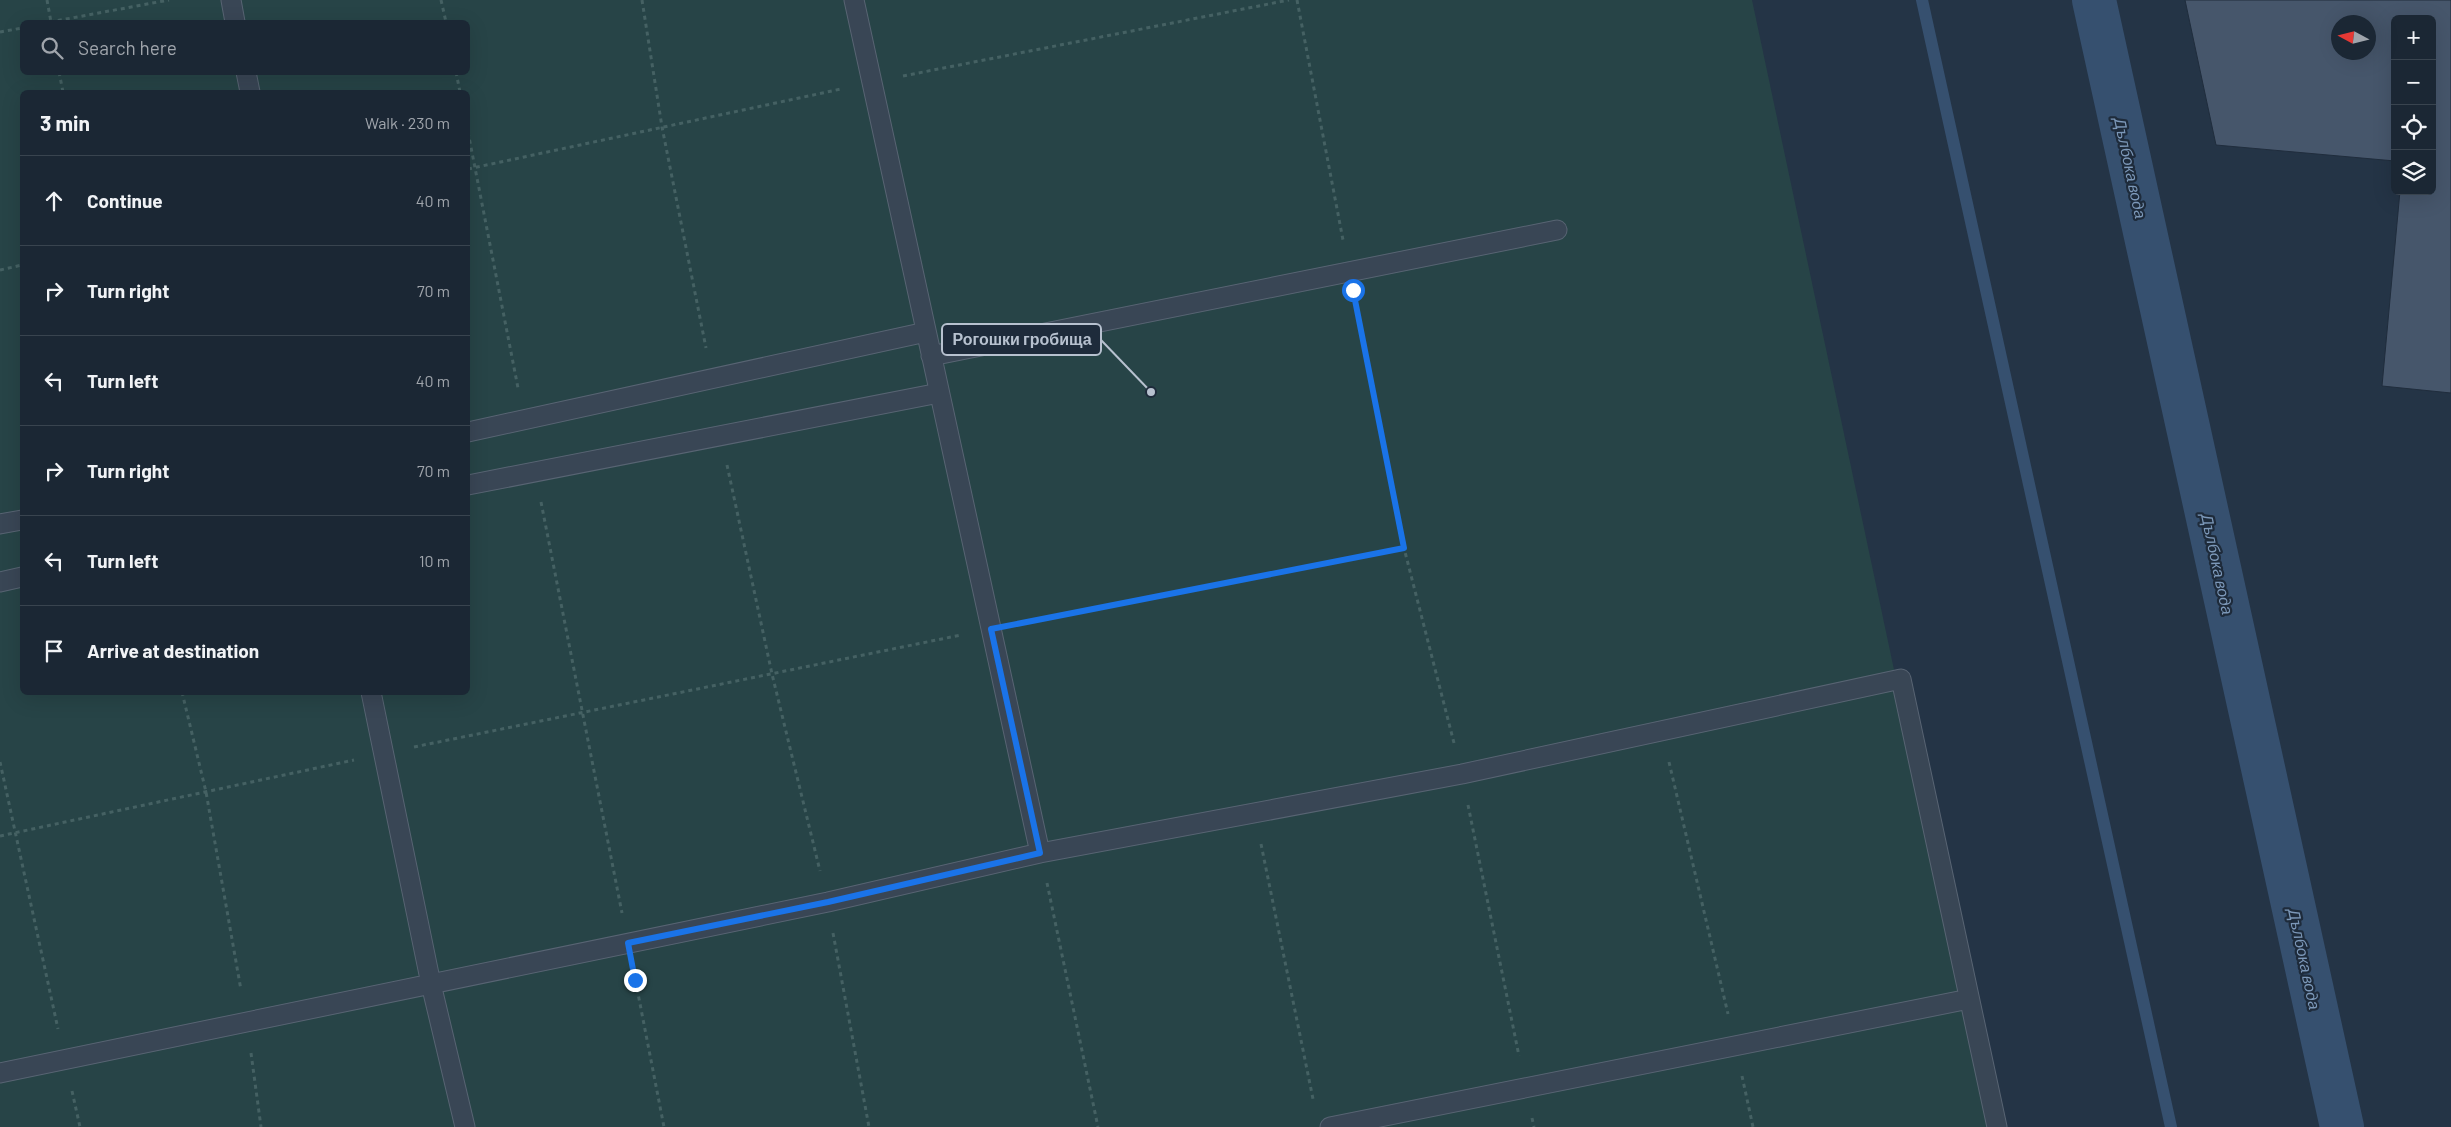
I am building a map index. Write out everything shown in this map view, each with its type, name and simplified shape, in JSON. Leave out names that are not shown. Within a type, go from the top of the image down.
[{"type":"lane","points":[[231,0],[235,20]]},
{"type":"lane","points":[[854,0],[1040,853]]},
{"type":"lane","points":[[247,75],[250,90]]},
{"type":"lane","points":[[931,356],[1557,230]]},
{"type":"lane","points":[[470,432],[926,332]]},
{"type":"lane","points":[[470,486],[939,393]]},
{"type":"lane","points":[[0,524],[20,520]]},
{"type":"lane","points":[[0,582],[20,577]]},
{"type":"lane","points":[[0,1073],[828,902],[1040,853],[1462,774],[1901,679],[1997,1127]]},
{"type":"lane","points":[[372,695],[431,984],[465,1127]]},
{"type":"lane","points":[[1330,1127],[1969,999]]},
{"type":"path","points":[[46,0],[50,20]]},
{"type":"path","points":[[61,20],[169,0]]},
{"type":"path","points":[[441,0],[446,20]]},
{"type":"path","points":[[642,0],[662,127],[712,379]]},
{"type":"path","points":[[1297,0],[1404,548],[1462,774],[1534,1127]]},
{"type":"path","points":[[0,32],[20,28]]},
{"type":"path","points":[[60,75],[63,90]]},
{"type":"path","points":[[457,75],[460,90]]},
{"type":"path","points":[[470,142],[524,420]]},
{"type":"path","points":[[0,270],[20,265]]},
{"type":"path","points":[[721,436],[772,674],[828,902],[869,1127]]},
{"type":"path","points":[[535,472],[664,1127]]},
{"type":"path","points":[[0,836],[384,754],[991,629],[1404,548]]},
{"type":"path","points":[[183,695],[206,792],[246,1022],[261,1127]]},
{"type":"path","points":[[1662,731],[1753,1127]]},
{"type":"path","points":[[0,762],[14,833],[80,1127]]},
{"type":"path","points":[[1254,813],[1315,1108]]},
{"type":"path","points":[[1040,853],[1098,1127]]},
{"type":"green space","points":[[0,0],[1752,0],[1991,1127],[0,1127]]},
{"type":"building","points":[[2185,0],[2451,0],[2451,393],[2382,386],[2400,195],[2436,195],[2436,15],[2391,15],[2391,161],[2216,145]]},
{"type":"waterway","points":[[1922,0],[2171,1127]]},
{"type":"waterway","name":"Дълбока вода","points":[[2094,0],[2342,1127]]},
{"type":"place","name":"Рогошки гробища","points":[[1151,392]]},
{"type":"route","points":[[635,980],[628,943],[828,902],[1040,853],[991,629],[1404,548],[1353,290]]}]
